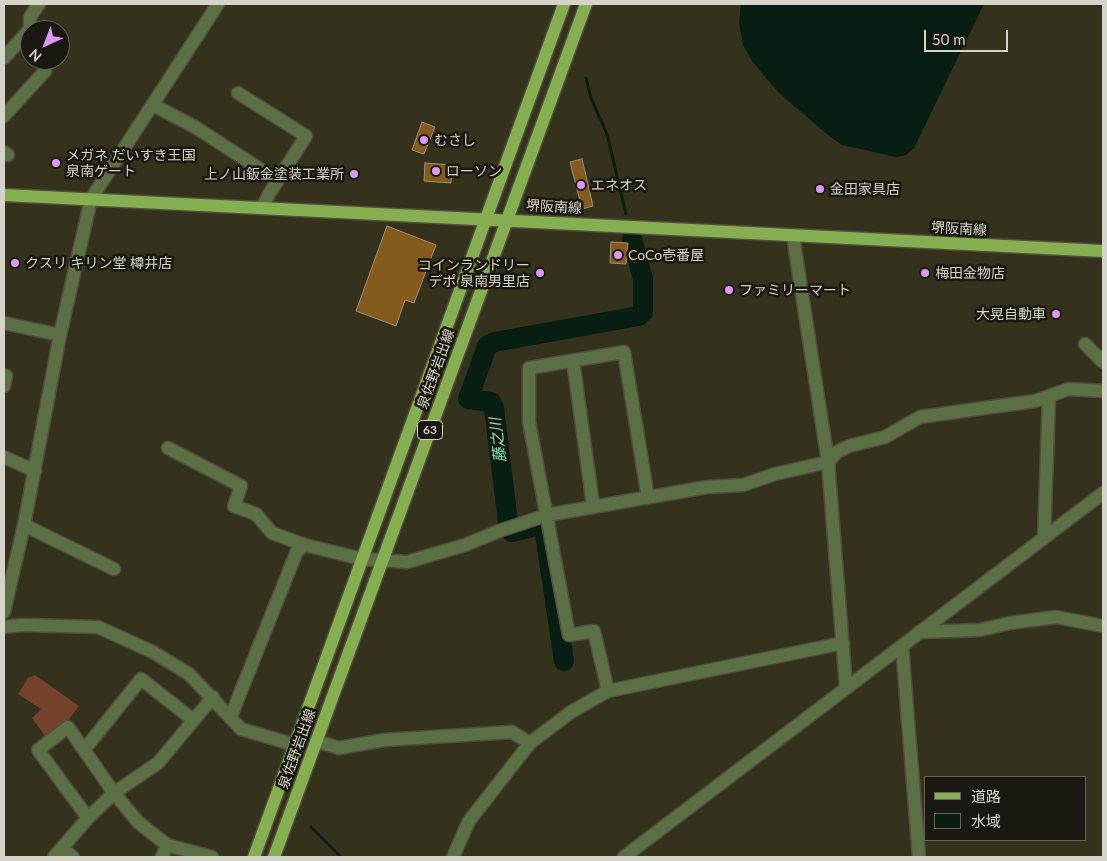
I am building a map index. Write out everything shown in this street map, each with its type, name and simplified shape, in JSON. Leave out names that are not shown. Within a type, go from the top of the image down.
[{"type":"main road","name":"泉佐野岩出線","points":[[254,857],[564,4]]},
{"type":"main road","name":"泉佐野岩出線","points":[[274,857],[586,4]]},
{"type":"main road","name":"堺阪南線","points":[[4,195],[1103,252]]},
{"type":"street","points":[[4,58],[30,29],[30,17],[39,4]]},
{"type":"street","points":[[4,612],[35,471],[60,335],[91,199],[218,4]]},
{"type":"street","points":[[4,116],[45,70]]},
{"type":"street","points":[[238,93],[306,136],[277,180],[262,208]]},
{"type":"street","points":[[153,105],[195,127],[277,180]]},
{"type":"street","points":[[793,236],[828,462],[846,687]]},
{"type":"street","points":[[4,323],[60,335]]},
{"type":"street","points":[[1085,344],[1103,362]]},
{"type":"street","points":[[608,691],[594,631],[570,635],[529,422],[529,368],[624,352],[648,498]]},
{"type":"street","points":[[572,361],[593,505]]},
{"type":"street","points":[[4,375],[6,376],[4,386]]},
{"type":"street","points":[[168,448],[241,486],[234,506],[256,514],[272,533],[305,545],[362,559],[407,562],[464,546],[510,527],[547,515],[593,505],[648,498],[707,487],[743,485],[775,474],[828,462],[838,452],[849,446],[884,437],[920,417],[1035,401],[1069,389],[1103,391]]},
{"type":"street","points":[[1044,538],[1050,397]]},
{"type":"street","points":[[4,458],[35,471]]},
{"type":"street","points":[[624,857],[1103,493]]},
{"type":"street","points":[[24,525],[114,568]]},
{"type":"street","points":[[231,716],[298,551],[305,545]]},
{"type":"street","points":[[919,632],[980,630],[1010,622],[1056,617],[1103,626]]},
{"type":"street","points":[[4,627],[22,624],[98,627],[153,652],[189,674],[231,716],[241,730],[295,745]]},
{"type":"street","points":[[454,857],[469,821],[530,743],[571,712],[608,691],[843,643]]},
{"type":"street","points":[[902,646],[919,857]]},
{"type":"street","points":[[84,750],[141,679],[192,720]]},
{"type":"street","points":[[73,857],[58,853],[88,818],[114,793],[158,763],[213,697]]},
{"type":"street","points":[[88,818],[38,750],[68,727],[114,793],[138,822],[168,845],[212,857]]},
{"type":"street","points":[[316,741],[339,748],[384,740],[512,732],[530,743]]},
{"type":"street","points":[[162,857],[168,845]]},
{"type":"shaded area","points":[[35,675],[79,706],[67,722],[46,737],[32,718],[41,709],[18,694],[28,678]]},
{"type":"water","points":[[741,4],[984,4],[914,148],[906,155],[896,157],[842,145],[778,92],[752,61],[743,45],[739,23]]},
{"type":"building","points":[[422,122],[435,127],[424,154],[412,150]]},
{"type":"building","points":[[582,159],[593,206],[582,209],[570,162]]},
{"type":"building","points":[[425,163],[452,165],[451,183],[424,181]]},
{"type":"building","points":[[387,226],[436,245],[414,303],[405,300],[396,326],[356,311]]},
{"type":"building","points":[[611,242],[628,243],[626,264],[610,263]]},
{"type":"waterway","name":"藤之川","points":[[586,78],[591,98],[607,134],[626,214]]},
{"type":"waterway","name":"藤之川","points":[[564,661],[544,528],[540,525],[512,532],[508,522],[494,408],[491,402],[468,399],[487,346],[494,342],[639,316],[643,312],[643,279],[632,239]]},
{"type":"waterway","points":[[311,827],[341,857]]},
{"type":"place","name":"むさし","points":[[424,140]]},
{"type":"place","name":"メガネ だいすき王国 泉南ゲート","points":[[56,163]]},
{"type":"place","name":"ローソン","points":[[436,171]]},
{"type":"place","name":"上ノ山鈑金塗装工業所","points":[[354,174]]},
{"type":"place","name":"エネオス","points":[[581,185]]},
{"type":"place","name":"金田家具店","points":[[820,189]]},
{"type":"place","name":"CoCo壱番屋","points":[[618,255]]},
{"type":"place","name":"クスリ キリン堂 樽井店","points":[[15,263]]},
{"type":"place","name":"コインランドリー デポ 泉南男里店","points":[[540,273]]},
{"type":"place","name":"梅田金物店","points":[[925,273]]},
{"type":"place","name":"ファミリーマート","points":[[729,290]]},
{"type":"place","name":"大晃自動車","points":[[1056,314]]}]
